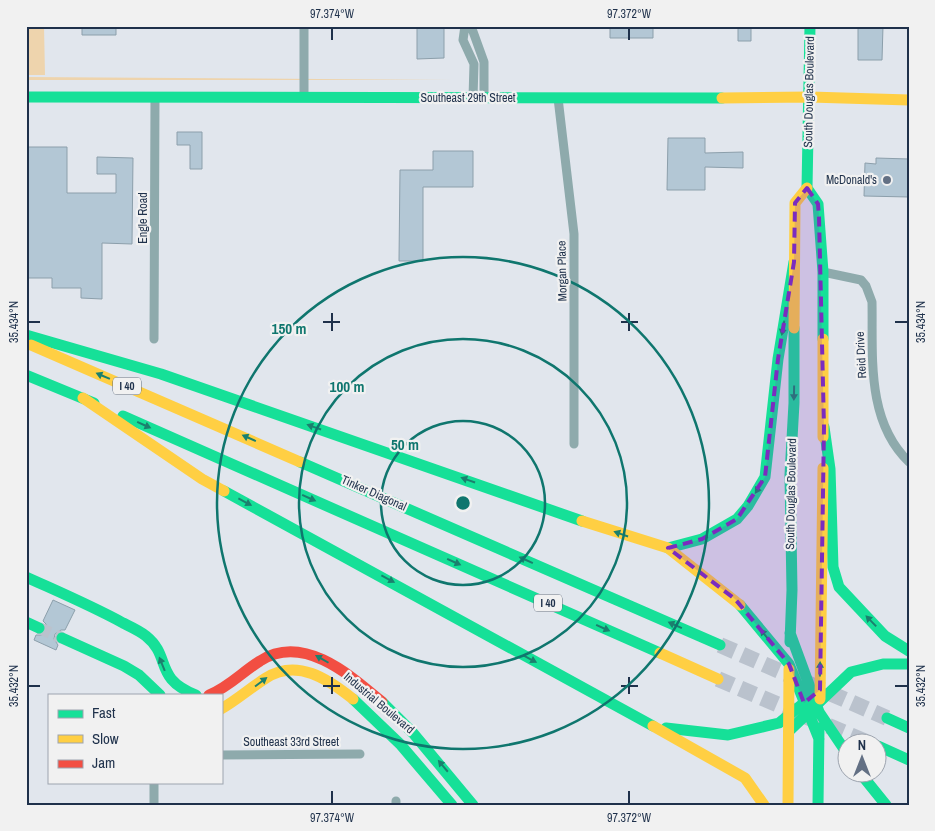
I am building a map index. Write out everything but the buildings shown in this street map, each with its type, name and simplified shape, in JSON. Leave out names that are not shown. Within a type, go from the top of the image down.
[{"type":"main road","name":"South Douglas Boulevard","points":[[810,26],[808,188],[818,204],[823,272],[824,427],[814,703],[819,739],[818,805]]},
{"type":"main road","name":"Southeast 29th Street","points":[[26,97],[304,96],[674,99],[810,97],[909,100]]},
{"type":"main road","name":"South Douglas Boulevard","points":[[788,805],[790,475],[794,402],[795,203],[808,188]]},
{"type":"main road","points":[[668,548],[702,539],[737,518],[748,506],[765,477],[778,359],[794,262]]},
{"type":"main road","points":[[26,335],[161,374],[628,536],[668,548],[735,599],[789,664],[838,740]]},
{"type":"main road","name":"Tinker Diagonal","points":[[26,343],[720,645]]},
{"type":"main road","name":"I 40","points":[[26,375],[83,398],[718,679]]},
{"type":"main road","points":[[83,398],[202,478],[404,587],[468,626],[659,727],[745,778],[764,805]]},
{"type":"main road","points":[[824,427],[830,469],[832,558],[839,587],[885,636],[909,651]]},
{"type":"main road","points":[[26,577],[101,612],[152,640],[170,682],[183,691],[193,694]]},
{"type":"main road","points":[[26,622],[39,628]]},
{"type":"main road","points":[[790,633],[814,703]]},
{"type":"main road","points":[[62,638],[124,666],[139,675],[159,694]]},
{"type":"main road","name":"Industrial Boulevard","points":[[212,694],[220,691],[263,658],[279,652],[295,651],[316,655],[361,684],[408,726],[473,805]]},
{"type":"main road","points":[[789,731],[814,703],[851,672],[883,664],[909,664]]},
{"type":"main road","name":"Industrial Boulevard","points":[[222,709],[231,705],[273,673],[296,667],[307,670],[343,692],[377,720],[414,757],[452,805]]},
{"type":"main road","points":[[659,727],[728,735],[779,723],[789,715],[814,703]]},
{"type":"main road","points":[[887,718],[909,728]]},
{"type":"main road","points":[[888,751],[909,760]]},
{"type":"main road","points":[[869,784],[886,805]]},
{"type":"street","points":[[304,26],[304,96]]},
{"type":"street","points":[[466,26],[464,40],[474,64],[479,98]]},
{"type":"street","points":[[471,26],[484,62],[479,98]]},
{"type":"street","name":"Engle Road","points":[[154,339],[155,98]]},
{"type":"street","name":"Morgan Place","points":[[558,98],[574,234],[574,444]]},
{"type":"street","name":"Reid Drive","points":[[823,272],[861,280],[869,292],[872,302],[878,406],[888,434],[909,462]]},
{"type":"street","name":"Southeast 33rd Street","points":[[222,755],[360,754]]},
{"type":"street","points":[[154,784],[154,805]]},
{"type":"highlighted area","points":[[807,188],[818,204],[819,217],[824,427],[820,690],[804,703],[789,664],[735,599],[668,548],[702,539],[737,519],[765,477],[778,359],[794,262],[795,203]]},
{"type":"shaded area","points":[[26,26],[44,26],[45,75],[26,75]]},
{"type":"shaded area","points":[[26,77],[452,80],[26,80]]},
{"type":"tunnel","points":[[39,628],[62,638]]},
{"type":"tunnel","points":[[720,645],[887,718]]},
{"type":"tunnel","points":[[718,679],[847,734]]},
{"type":"traffic: fast","points":[[810,26],[807,188],[818,204],[823,272],[823,339]]},
{"type":"traffic: fast","points":[[26,97],[722,98]]},
{"type":"traffic: fast","points":[[668,548],[702,539],[737,519],[748,506],[765,477],[778,359],[794,262]]},
{"type":"traffic: fast","points":[[790,642],[792,590],[790,475],[794,403],[794,328]]},
{"type":"traffic: fast","points":[[26,335],[161,374],[582,521]]},
{"type":"traffic: fast","points":[[26,375],[94,403]]},
{"type":"traffic: fast","points":[[123,416],[660,653]]},
{"type":"traffic: fast","points":[[824,427],[830,469],[833,567],[839,587],[885,636],[909,651]]},
{"type":"traffic: fast","points":[[300,462],[720,645]]},
{"type":"traffic: fast","points":[[224,491],[653,726]]},
{"type":"traffic: fast","points":[[26,577],[144,634],[154,644],[168,674],[174,682],[194,694]]},
{"type":"traffic: fast","points":[[740,605],[789,664],[819,739]]},
{"type":"traffic: fast","points":[[26,622],[39,628]]},
{"type":"traffic: fast","points":[[790,633],[819,712],[838,740]]},
{"type":"traffic: fast","points":[[62,638],[124,666],[139,675],[159,694]]},
{"type":"traffic: fast","points":[[789,731],[851,672],[883,664],[909,664]]},
{"type":"traffic: fast","points":[[666,728],[728,735],[779,723],[820,690]]},
{"type":"traffic: fast","points":[[353,699],[400,744],[452,805]]},
{"type":"traffic: fast","points":[[382,702],[413,733],[473,805]]},
{"type":"traffic: fast","points":[[887,718],[909,728]]},
{"type":"traffic: fast","points":[[818,805],[819,728]]},
{"type":"traffic: fast","points":[[888,751],[909,760]]},
{"type":"traffic: fast","points":[[869,784],[886,805]]},
{"type":"traffic: slow","points":[[722,98],[810,97],[909,100]]},
{"type":"traffic: slow","points":[[794,328],[795,203],[807,188]]},
{"type":"traffic: slow","points":[[823,339],[823,437]]},
{"type":"traffic: slow","points":[[31,345],[300,462]]},
{"type":"traffic: slow","points":[[83,398],[202,479],[224,491]]},
{"type":"traffic: slow","points":[[820,699],[823,468]]},
{"type":"traffic: slow","points":[[582,521],[668,548],[740,605]]},
{"type":"traffic: slow","points":[[660,653],[718,679]]},
{"type":"traffic: slow","points":[[788,805],[789,669]]},
{"type":"traffic: slow","points":[[222,708],[266,678],[278,672],[289,670],[301,671],[323,678],[353,699]]},
{"type":"traffic: slow","points":[[653,726],[745,778],[764,805]]},
{"type":"traffic: jam","points":[[211,694],[223,688],[260,661],[276,654],[293,652],[325,661],[355,680],[382,702]]},
{"type":"place","name":"McDonald's","points":[[887,180]]}]
